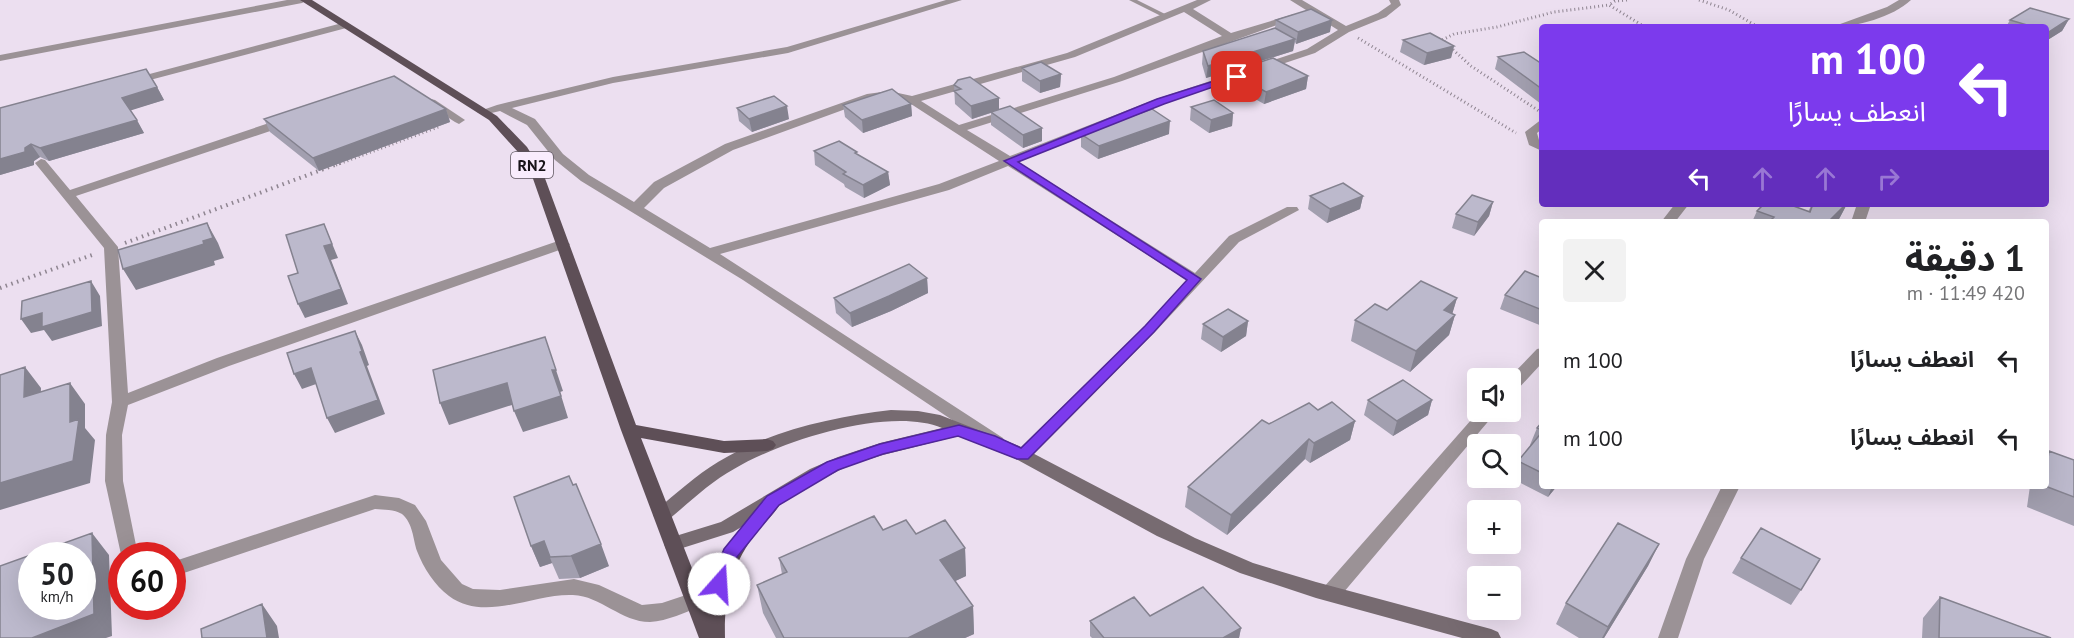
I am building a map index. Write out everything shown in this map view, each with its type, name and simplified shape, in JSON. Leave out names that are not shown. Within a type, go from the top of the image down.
[{"type":"main road","name":"RN2","points":[[304,0],[483,112],[507,132],[523,150],[537,173],[629,430],[710,638]]},
{"type":"main road","points":[[662,515],[713,474],[767,445],[830,426],[892,417],[934,419],[1023,455],[1118,508],[1214,555],[1331,593],[1491,638]]},
{"type":"main road","points":[[629,430],[724,447],[767,445]]},
{"type":"main road","points":[[673,544],[727,527],[816,474],[851,458],[959,430]]},
{"type":"main road","points":[[715,638],[713,617],[726,563],[737,544],[773,501]]},
{"type":"street","points":[[0,58],[304,0]]},
{"type":"street","points":[[483,112],[613,80],[788,50],[957,0]]},
{"type":"street","points":[[911,100],[1071,55],[1206,0]]},
{"type":"street","points":[[1295,0],[1315,10],[1344,30]]},
{"type":"street","points":[[707,253],[944,187],[1160,101],[1300,56],[1334,38],[1344,30],[1389,12],[1396,5],[1394,0]]},
{"type":"street","points":[[1846,24],[1891,9],[1906,0]]},
{"type":"street","points":[[1184,8],[1230,37]]},
{"type":"street","points":[[958,129],[1118,79],[1230,37],[1315,10]]},
{"type":"street","points":[[122,84],[346,25]]},
{"type":"street","points":[[635,209],[659,185],[729,147],[871,96],[902,94],[1195,279]]},
{"type":"street","points":[[419,95],[459,120]]},
{"type":"street","points":[[501,108],[531,122],[559,157],[585,178],[748,277],[1002,446]]},
{"type":"street","points":[[67,195],[300,116]]},
{"type":"street","points":[[1537,145],[1531,132],[1539,125]]},
{"type":"street","points":[[41,163],[111,248],[120,402],[114,435],[114,481],[126,542]]},
{"type":"street","points":[[1670,219],[1680,207]]},
{"type":"street","points":[[1023,455],[1150,329],[1233,239],[1292,210]]},
{"type":"street","points":[[120,402],[224,362],[563,244]]},
{"type":"street","points":[[1521,375],[1539,356]]},
{"type":"street","points":[[1331,593],[1479,422]]},
{"type":"street","points":[[1668,638],[1695,559],[1730,489]]},
{"type":"street","points":[[186,565],[375,502],[403,506],[417,519],[429,559],[456,591],[477,599],[505,597],[546,588],[576,587],[599,592],[628,609],[643,614],[695,600]]},
{"type":"lane","points":[[1132,0],[1165,16]]},
{"type":"path","points":[[1539,111],[1471,66],[1442,40],[1454,34],[1497,27],[1554,12],[1609,5],[1627,0]]},
{"type":"path","points":[[1699,0],[1729,10],[1753,24]]},
{"type":"path","points":[[1609,5],[1640,24]]},
{"type":"path","points":[[1344,30],[1537,145]]},
{"type":"path","points":[[0,288],[459,120]]},
{"type":"building","points":[[2030,8],[2069,19],[2049,32],[2049,24],[2024,24],[2010,20]]},
{"type":"building","points":[[1311,9],[1332,20],[1298,32],[1276,20]]},
{"type":"building","points":[[1275,28],[1295,39],[1208,66],[1203,51]]},
{"type":"building","points":[[1430,33],[1454,46],[1427,53],[1403,40]]},
{"type":"building","points":[[1524,52],[1539,62],[1539,87],[1498,57]]},
{"type":"building","points":[[1273,58],[1308,76],[1266,92],[1245,80],[1251,78],[1236,70]]},
{"type":"building","points":[[1041,62],[1061,74],[1040,81],[1022,68]]},
{"type":"building","points":[[146,69],[157,87],[122,98],[137,120],[40,148],[31,144],[25,148],[25,152],[0,159],[0,108]]},
{"type":"building","points":[[394,76],[446,109],[313,158],[264,119]]},
{"type":"building","points":[[970,77],[999,98],[971,106],[954,91],[961,89],[954,85],[958,80]]},
{"type":"building","points":[[892,89],[911,104],[862,120],[843,105]]},
{"type":"building","points":[[774,96],[787,106],[749,119],[737,108]]},
{"type":"building","points":[[1214,100],[1233,113],[1211,120],[1191,107]]},
{"type":"building","points":[[1010,106],[1042,128],[1023,135],[991,112]]},
{"type":"building","points":[[1152,109],[1170,121],[1099,146],[1081,134]]},
{"type":"building","points":[[839,141],[888,172],[863,185],[843,174],[846,172],[814,151]]},
{"type":"building","points":[[1343,183],[1363,196],[1330,209],[1310,196]]},
{"type":"building","points":[[1472,195],[1493,202],[1478,222],[1456,214]]},
{"type":"building","points":[[1761,207],[1796,207],[1810,212],[1812,207],[1843,207],[1831,219],[1772,219],[1774,217],[1757,211]]},
{"type":"building","points":[[207,223],[213,238],[203,241],[204,244],[123,269],[118,250]]},
{"type":"building","points":[[324,224],[332,244],[324,246],[341,289],[298,304],[288,276],[298,273],[286,235]]},
{"type":"building","points":[[909,264],[927,278],[850,313],[834,298]]},
{"type":"building","points":[[1525,271],[1539,277],[1539,309],[1505,295]]},
{"type":"building","points":[[91,281],[92,312],[42,327],[42,313],[21,319],[22,301]]},
{"type":"building","points":[[1421,281],[1457,298],[1444,310],[1455,315],[1416,351],[1355,320],[1375,304],[1387,310]]},
{"type":"building","points":[[1228,309],[1248,321],[1223,337],[1203,324]]},
{"type":"building","points":[[355,331],[362,351],[360,352],[378,400],[327,418],[311,368],[294,374],[287,353]]},
{"type":"building","points":[[545,337],[556,370],[552,370],[561,396],[514,411],[507,383],[440,403],[433,370]]},
{"type":"building","points":[[25,367],[24,397],[70,383],[70,422],[79,419],[73,461],[0,483],[0,375]]},
{"type":"building","points":[[1403,380],[1432,400],[1397,421],[1368,400]]},
{"type":"building","points":[[1332,402],[1355,421],[1314,443],[1309,439],[1231,515],[1188,487],[1262,420],[1269,424],[1309,403],[1318,410]]},
{"type":"building","points":[[1539,436],[1539,472],[1521,462],[1521,457]]},
{"type":"building","points":[[2049,451],[2074,460],[2074,497],[2049,488]]},
{"type":"building","points":[[569,476],[573,485],[576,484],[601,544],[571,556],[550,557],[544,541],[531,546],[514,497]]},
{"type":"building","points":[[874,516],[883,530],[906,520],[916,534],[945,520],[965,548],[940,560],[973,606],[908,638],[784,638],[757,585],[787,572],[779,558]]},
{"type":"building","points":[[1618,523],[1659,544],[1608,627],[1566,603]]},
{"type":"building","points":[[1761,528],[1820,559],[1801,590],[1741,558]]},
{"type":"building","points":[[92,533],[92,542],[67,542]]},
{"type":"building","points":[[18,560],[18,620],[78,620],[32,638],[0,638],[0,566]]},
{"type":"building","points":[[1203,587],[1241,628],[1223,638],[1104,638],[1090,621],[1134,597],[1150,616]]},
{"type":"building","points":[[1940,597],[2051,638],[1939,638]]},
{"type":"building","points":[[262,604],[267,638],[202,638],[201,629]]},
{"type":"route","points":[[719,584],[730,554],[773,501],[832,466],[880,449],[959,430],[990,440],[1023,455],[1150,329],[1195,279],[1010,161],[1160,101],[1237,77]]}]
